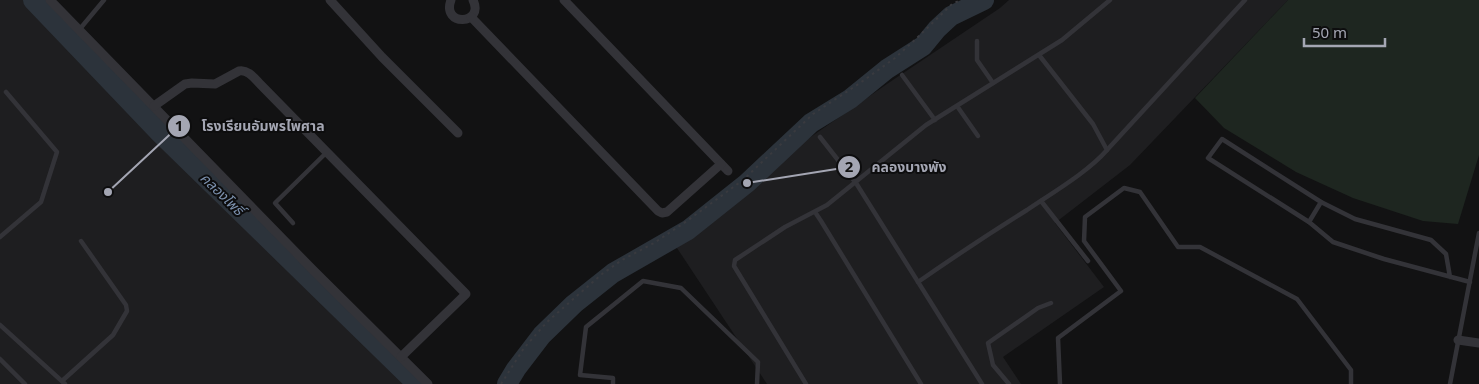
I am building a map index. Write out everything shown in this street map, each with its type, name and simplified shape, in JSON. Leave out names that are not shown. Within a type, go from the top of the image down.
[{"type":"street","points":[[50,0],[313,270],[428,384]]},
{"type":"street","points":[[330,0],[382,57],[458,133]]},
{"type":"street","points":[[451,0],[449,10],[455,18],[465,20],[471,17],[476,7],[473,0]]},
{"type":"street","points":[[564,0],[728,171]]},
{"type":"street","points":[[471,17],[658,211],[662,213],[667,212],[721,164]]},
{"type":"street","points":[[154,106],[185,84],[215,84],[243,70],[261,85],[328,152],[466,294],[401,357]]},
{"type":"street","points":[[1458,340],[1479,343]]},
{"type":"lane","points":[[79,30],[104,0]]},
{"type":"lane","points":[[806,384],[734,266],[735,260],[785,227],[831,202],[935,120],[1062,40],[1110,0]]},
{"type":"lane","points":[[918,282],[1099,160],[1245,0]]},
{"type":"lane","points":[[977,41],[977,60],[993,83]]},
{"type":"lane","points":[[1039,55],[1093,124],[1107,150]]},
{"type":"lane","points":[[902,75],[935,120]]},
{"type":"lane","points":[[0,237],[41,202],[57,152],[6,92]]},
{"type":"lane","points":[[957,106],[978,136]]},
{"type":"lane","points":[[820,137],[856,183],[982,384]]},
{"type":"lane","points":[[1450,277],[1446,254],[1431,240],[1355,220],[1322,202],[1222,139],[1208,158],[1310,222],[1333,242],[1384,259],[1450,277],[1470,282]]},
{"type":"lane","points":[[293,222],[275,203],[328,152]]},
{"type":"lane","points":[[1060,384],[1058,338],[1121,291],[1084,241],[1085,217],[1124,188],[1140,192],[1178,247],[1200,248],[1297,299],[1351,370],[1351,384]]},
{"type":"lane","points":[[1042,200],[1088,262]]},
{"type":"lane","points":[[1310,222],[1322,202]]},
{"type":"lane","points":[[815,212],[921,384]]},
{"type":"lane","points":[[1450,384],[1479,233]]},
{"type":"lane","points":[[0,325],[63,382],[113,335],[127,311],[126,305],[81,241]]},
{"type":"lane","points":[[613,384],[613,378],[580,375],[586,327],[643,281],[681,288],[758,362],[757,384]]},
{"type":"lane","points":[[1010,384],[993,365],[988,343],[1038,308],[1051,303]]},
{"type":"lane","points":[[0,360],[25,384]]},
{"type":"path","points":[[501,384],[524,348],[547,322],[602,274],[622,260],[671,232],[743,180],[813,114],[895,58],[952,4],[961,0]]},
{"type":"shaded area","points":[[0,0],[28,0],[406,384],[0,384]]},
{"type":"shaded area","points":[[1009,0],[1288,0],[1130,165],[1055,223],[1104,287],[1003,357],[1021,384],[767,384],[675,245],[792,150]]},
{"type":"shaded area","points":[[1288,0],[1479,0],[1479,155],[1458,224],[1423,221],[1353,198],[1296,172],[1224,128],[1195,98]]},
{"type":"waterway","name":"คลองโพธิ์","points":[[33,0],[160,133],[417,384]]},
{"type":"waterway","points":[[507,384],[542,335],[574,304],[613,273],[688,230],[747,183],[811,123],[850,99],[887,69],[923,46],[951,16],[984,0]]},
{"type":"place","name":"คลองบางพัง","points":[[747,183]]},
{"type":"place","name":"โรงเรียนอัมพรไพศาล","points":[[108,192]]}]
